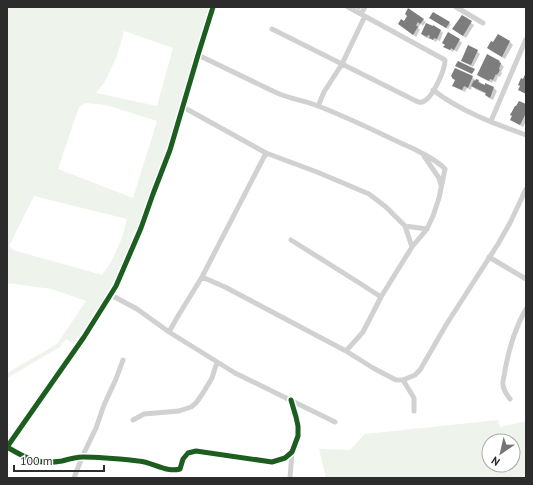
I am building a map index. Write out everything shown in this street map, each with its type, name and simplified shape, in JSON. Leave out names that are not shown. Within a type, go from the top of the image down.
[{"type":"street","points":[[213,7],[170,150],[141,228],[116,286],[79,343],[7,447],[30,460],[40,462],[60,461],[82,457],[143,461],[169,470],[179,470],[181,468],[183,458],[188,453],[196,451],[272,462],[285,458],[292,452]]},
{"type":"street","points":[[272,29],[420,103],[426,100],[444,68],[445,60],[348,7]]},
{"type":"street","points":[[318,106],[324,92],[342,64],[365,7]]},
{"type":"street","points":[[456,7],[483,23]]},
{"type":"street","points":[[491,121],[526,39]]},
{"type":"street","points":[[198,55],[277,93],[318,106],[391,138],[441,164],[445,169],[442,190],[427,229],[412,247],[381,298],[363,332],[346,352]]},
{"type":"street","points":[[433,90],[464,109],[526,135]]},
{"type":"street","points":[[183,108],[266,153],[317,172],[369,194],[386,207],[405,226],[412,247]]},
{"type":"street","points":[[169,332],[202,277],[266,153]]},
{"type":"street","points":[[424,155],[440,178],[442,190]]},
{"type":"street","points":[[202,277],[225,287],[396,380],[403,380],[415,375],[420,370],[446,325],[504,234],[526,189]]},
{"type":"street","points":[[405,226],[427,229]]},
{"type":"street","points":[[291,240],[381,298]]},
{"type":"street","points":[[490,257],[526,279]]},
{"type":"street","points":[[111,295],[137,309],[169,332],[235,373],[335,422]]},
{"type":"street","points":[[510,399],[503,385],[507,356],[512,338],[526,309]]},
{"type":"street","points":[[74,478],[123,360]]},
{"type":"street","points":[[133,420],[144,414],[179,411],[191,407],[196,403],[212,378],[217,362]]},
{"type":"street","points":[[403,380],[414,398],[414,411]]},
{"type":"street","points":[[290,478],[292,452],[298,436],[297,421],[291,400]]},
{"type":"shaded area","points":[[7,7],[209,7],[163,159],[130,249],[108,293],[74,344],[66,339],[60,347],[7,378],[7,373],[57,344],[86,301],[52,289],[7,283]],"holes":[[[124,31],[173,48],[157,106],[96,93],[104,83],[117,56]],[[86,103],[106,105],[157,121],[133,198],[58,169],[79,107]],[[34,196],[127,219],[122,238],[111,262],[102,275],[13,250],[9,246]]]},
{"type":"shaded area","points":[[498,420],[500,427],[526,421],[526,478],[326,478],[319,449],[350,450],[365,434]]},
{"type":"building","points":[[408,8],[424,19],[420,24],[418,22],[416,25],[418,27],[413,35],[398,24],[401,19],[404,21],[407,16],[405,14]]},
{"type":"building","points":[[433,12],[450,22],[446,28],[429,18]]},
{"type":"building","points":[[462,15],[472,21],[463,36],[452,29]]},
{"type":"building","points":[[426,23],[441,30],[437,39],[434,38],[433,40],[429,38],[430,36],[428,35],[427,37],[421,34]]},
{"type":"building","points":[[448,32],[460,39],[454,50],[443,47],[445,45],[442,43]]},
{"type":"building","points":[[498,34],[510,41],[502,57],[487,48]]},
{"type":"building","points":[[468,45],[478,50],[471,65],[461,61]]},
{"type":"building","points":[[487,54],[501,63],[500,70],[497,75],[496,74],[493,80],[490,79],[489,81],[477,75]]},
{"type":"building","points":[[458,61],[475,69],[472,74],[455,66]]},
{"type":"building","points":[[455,68],[473,76],[468,88],[464,86],[462,90],[452,86],[455,80],[451,76]]},
{"type":"building","points":[[526,72],[526,94],[518,90],[520,86],[518,85]]},
{"type":"building","points":[[476,79],[479,80],[478,82],[494,87],[490,98],[485,95],[486,93],[471,86]]},
{"type":"building","points":[[519,101],[526,104],[526,113],[520,125],[510,120],[512,116],[510,115]]},
{"type":"cycle path","points":[[213,7],[170,150],[141,228],[116,286],[84,337],[7,447],[27,458],[46,462],[62,461],[80,457],[104,458],[144,462],[170,470],[180,469],[183,459],[188,453],[196,451],[272,462],[285,458],[292,452],[298,436],[298,426],[291,400]]}]
